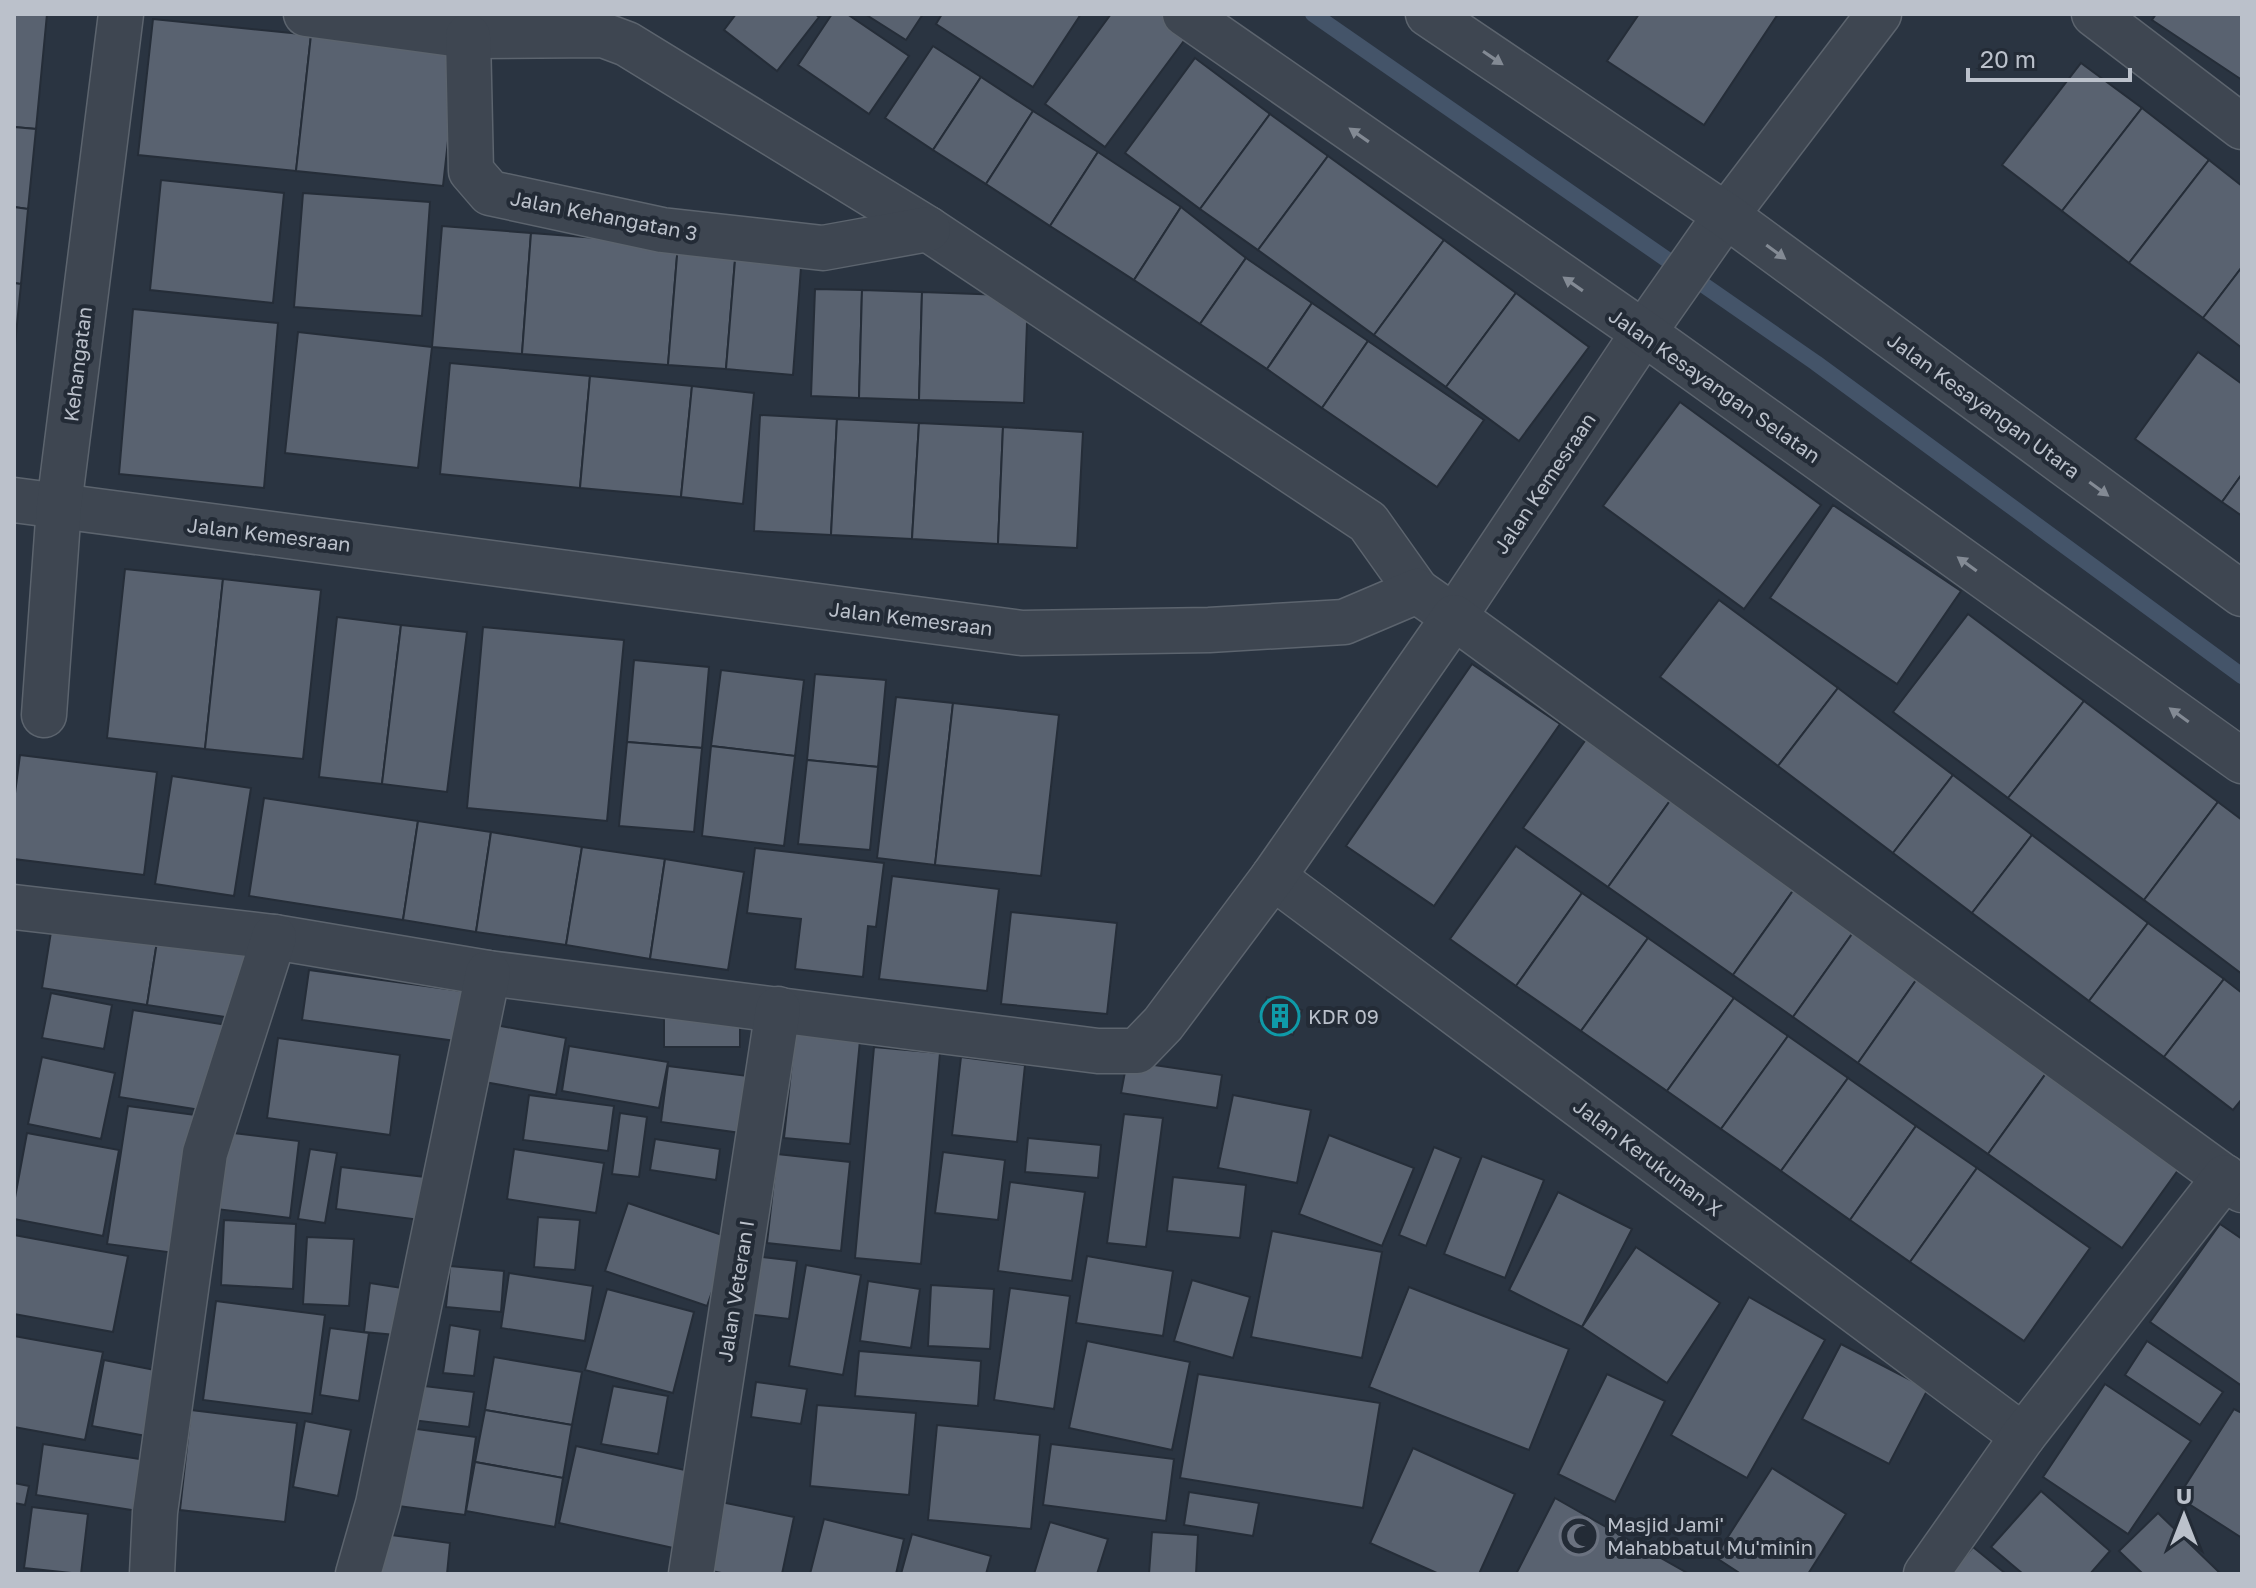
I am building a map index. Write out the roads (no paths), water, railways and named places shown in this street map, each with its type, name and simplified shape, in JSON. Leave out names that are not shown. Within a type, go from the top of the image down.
[{"type":"street","name":"Kehangatan","points":[[44,715],[59,506],[121,14]]},
{"type":"street","points":[[306,14],[468,36],[603,35],[627,44],[928,229],[1368,522],[1417,591],[2234,1184],[2023,1436],[1926,1574]]},
{"type":"street","name":"Jalan Kesayangan Selatan","points":[[1185,14],[1645,331],[2242,761]]},
{"type":"street","name":"Jalan Kesayangan Utara","points":[[1428,14],[1724,219],[2242,594]]},
{"type":"street","points":[[1645,331],[1724,219],[1879,14]]},
{"type":"street","points":[[2094,14],[2242,127]]},
{"type":"street","name":"Jalan Kehangatan 3","points":[[468,36],[471,171],[490,193],[662,230],[823,248],[928,229]]},
{"type":"street","name":"Jalan Kemesraan","points":[[778,1009],[1098,1051],[1137,1051],[1163,1024],[1273,877],[1454,617],[1645,331]]},
{"type":"street","name":"Jalan Kemesraan","points":[[14,500],[1022,633],[1209,630],[1344,622],[1417,591]]},
{"type":"street","name":"Jalan Kerukunan X","points":[[1273,877],[2023,1436]]},
{"type":"street","points":[[14,907],[274,937],[488,973],[778,1009]]},
{"type":"street","points":[[152,1574],[155,1512],[205,1153],[274,937]]},
{"type":"street","points":[[358,1574],[378,1504],[488,973]]},
{"type":"street","name":"Jalan Veteran I","points":[[691,1574],[778,1009]]},
{"type":"waterway","points":[[1313,14],[1816,363],[2242,676]]},
{"type":"place","name":"KDR 09","points":[[1280,1016]]},
{"type":"place","name":"Masjid Jami' Mahabbatul Mu'minin","points":[[1579,1536]]}]
